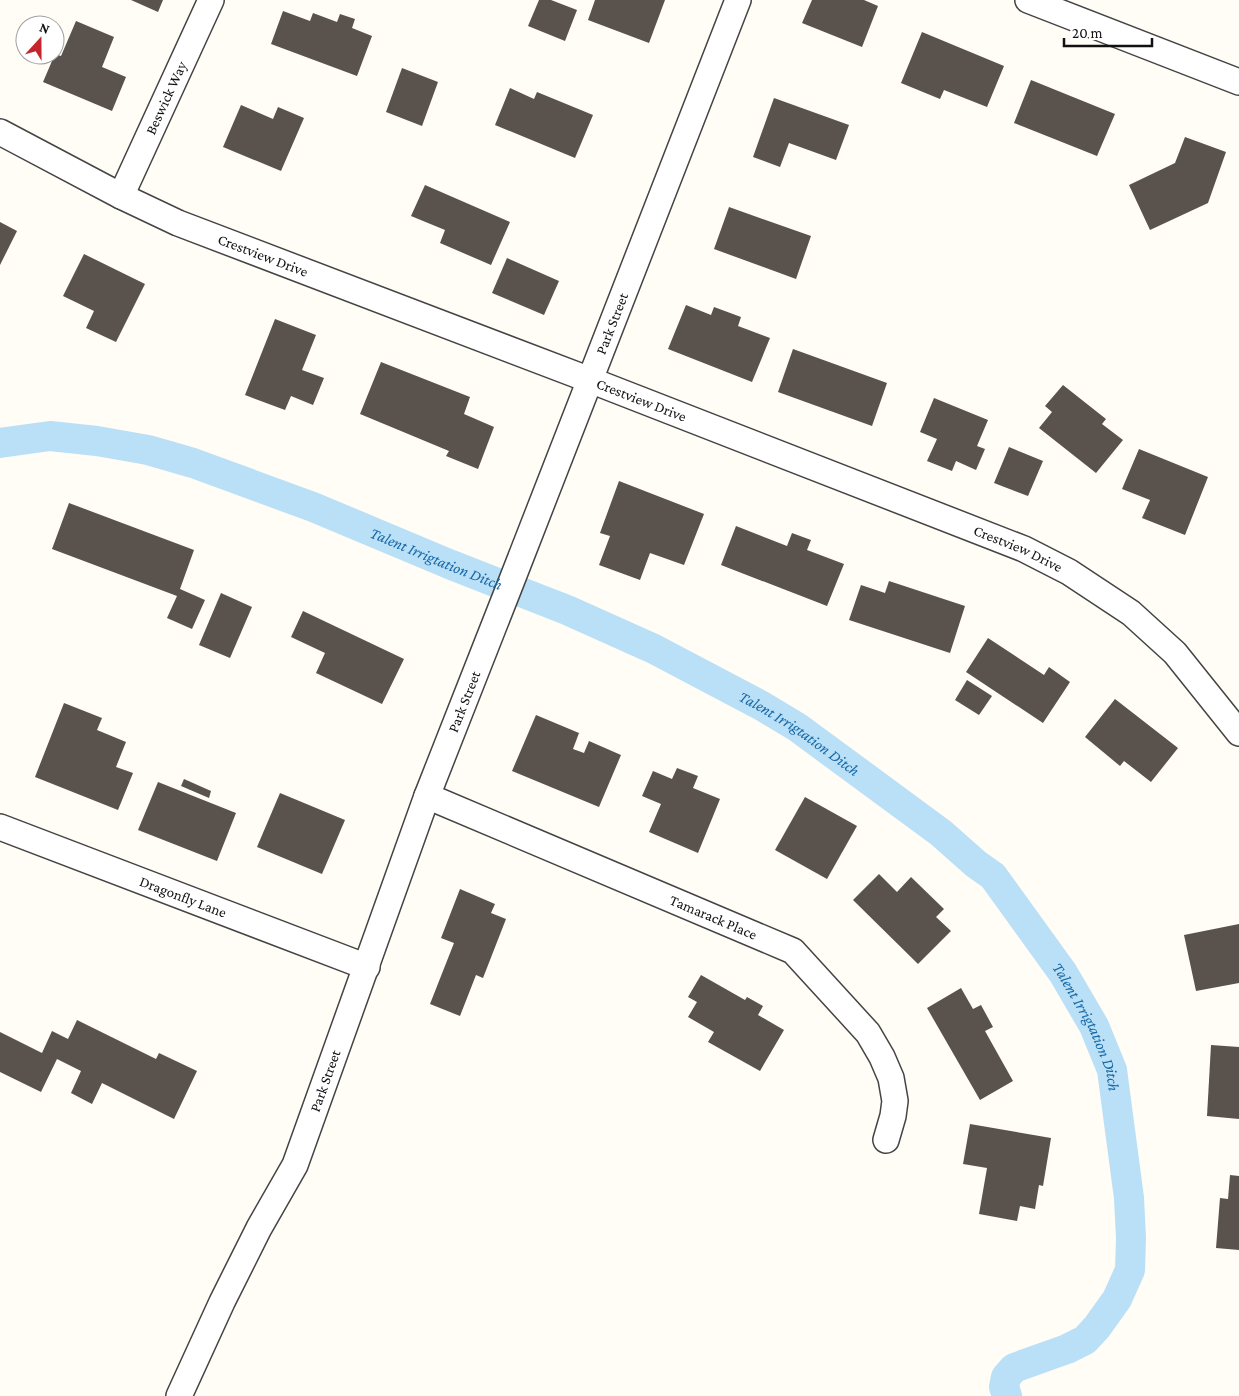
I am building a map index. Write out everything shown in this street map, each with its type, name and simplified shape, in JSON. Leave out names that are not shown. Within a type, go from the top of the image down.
[{"type":"street","name":"Beswick Way","points":[[121,196],[211,0]]},
{"type":"street","name":"Park Street","points":[[179,1396],[222,1302],[259,1228],[295,1164],[367,967],[426,796],[738,0]]},
{"type":"street","points":[[1028,0],[1239,82]]},
{"type":"street","name":"Crestview Drive","points":[[0,132],[178,224],[590,380],[1024,549],[1069,572],[1131,613],[1176,653],[1239,733]]},
{"type":"street","name":"Tamarack Place","points":[[426,796],[793,951],[868,1033],[882,1057],[891,1078],[894,1101],[893,1116],[886,1140]]},
{"type":"street","name":"Dragonfly Lane","points":[[0,827],[367,967]]},
{"type":"building","points":[[131,0],[163,0],[158,12]]},
{"type":"building","points":[[539,0],[551,0],[577,10],[565,41],[528,26]]},
{"type":"building","points":[[595,0],[665,0],[649,43],[588,20]]},
{"type":"building","points":[[812,0],[864,0],[878,6],[862,47],[802,23]]},
{"type":"building","points":[[283,11],[310,21],[313,13],[337,22],[340,14],[355,19],[352,28],[372,36],[357,76],[271,44]]},
{"type":"building","points":[[76,21],[114,37],[102,67],[126,77],[112,111],[43,82],[50,65],[65,65],[65,47]]},
{"type":"building","points":[[922,32],[1004,66],[987,107],[944,90],[940,99],[901,83]]},
{"type":"building","points":[[402,68],[438,82],[422,126],[386,112]]},
{"type":"building","points":[[1031,80],[1115,114],[1097,156],[1014,123]]},
{"type":"building","points":[[510,88],[534,99],[537,92],[593,115],[575,158],[495,125]]},
{"type":"building","points":[[774,98],[849,125],[836,160],[789,143],[780,167],[753,157]]},
{"type":"building","points":[[241,105],[273,119],[278,107],[304,118],[281,171],[223,147]]},
{"type":"building","points":[[1185,137],[1226,152],[1208,203],[1150,230],[1129,185],[1175,163]]},
{"type":"building","points":[[425,185],[510,222],[491,265],[440,243],[445,230],[411,216]]},
{"type":"building","points":[[729,207],[811,236],[796,279],[714,249]]},
{"type":"building","points":[[0,222],[17,231],[0,265]]},
{"type":"building","points":[[84,254],[145,284],[116,342],[86,328],[94,311],[63,296]]},
{"type":"building","points":[[507,258],[559,281],[544,315],[492,293]]},
{"type":"building","points":[[686,305],[711,315],[714,307],[741,317],[738,326],[770,338],[752,382],[668,349]]},
{"type":"building","points":[[275,319],[316,335],[302,370],[324,378],[313,405],[291,396],[285,410],[245,395]]},
{"type":"building","points":[[793,349],[887,383],[872,426],[778,392]]},
{"type":"building","points":[[381,362],[470,397],[464,414],[494,427],[478,469],[446,456],[449,451],[360,414]]},
{"type":"building","points":[[1063,385],[1106,419],[1102,424],[1123,440],[1096,473],[1039,428],[1052,412],[1045,406]]},
{"type":"building","points":[[934,398],[988,420],[977,446],[985,449],[976,470],[956,461],[952,471],[927,461],[937,439],[920,432]]},
{"type":"building","points":[[1009,447],[1043,461],[1028,496],[994,483]]},
{"type":"building","points":[[1139,449],[1208,477],[1185,535],[1142,518],[1150,500],[1122,489]]},
{"type":"building","points":[[619,481],[704,514],[684,565],[650,553],[640,580],[599,565],[610,536],[600,533]]},
{"type":"building","points":[[69,503],[194,550],[180,589],[205,600],[192,629],[167,618],[177,596],[52,549]]},
{"type":"building","points":[[736,526],[787,546],[792,533],[811,540],[807,550],[844,564],[827,606],[721,565]]},
{"type":"building","points":[[889,581],[965,606],[950,653],[849,620],[861,585],[885,593]]},
{"type":"building","points":[[221,593],[252,607],[230,658],[199,645]]},
{"type":"building","points":[[303,611],[404,659],[382,704],[316,673],[325,653],[291,637]]},
{"type":"building","points":[[988,638],[1044,675],[1049,667],[1070,682],[1043,723],[966,672]]},
{"type":"building","points":[[967,680],[992,696],[979,715],[955,700]]},
{"type":"building","points":[[1115,699],[1178,748],[1151,782],[1124,761],[1120,766],[1085,737]]},
{"type":"building","points":[[64,703],[102,718],[97,730],[126,742],[116,767],[133,773],[118,810],[35,777]]},
{"type":"building","points":[[536,715],[579,733],[573,749],[584,753],[589,741],[621,755],[599,807],[512,771]]},
{"type":"building","points":[[677,768],[698,776],[693,788],[720,799],[698,853],[649,832],[661,804],[642,796],[653,771],[672,779]]},
{"type":"building","points":[[184,779],[211,791],[209,798],[181,786]]},
{"type":"building","points":[[158,782],[236,813],[217,861],[138,830]]},
{"type":"building","points":[[280,793],[345,820],[322,874],[257,847]]},
{"type":"building","points":[[805,797],[857,826],[827,879],[775,850]]},
{"type":"building","points":[[879,874],[897,892],[911,877],[944,909],[936,917],[951,931],[918,964],[853,900]]},
{"type":"building","points":[[460,889],[495,904],[491,913],[506,919],[483,978],[476,975],[460,1016],[430,1004],[454,943],[441,938]]},
{"type":"building","points":[[1239,924],[1239,983],[1196,991],[1184,935]]},
{"type":"building","points":[[701,975],[745,1000],[747,997],[763,1006],[758,1015],[784,1030],[760,1071],[708,1042],[714,1032],[688,1017],[697,1002],[688,997]]},
{"type":"building","points":[[961,988],[973,1009],[981,1005],[993,1027],[985,1031],[1013,1081],[980,1100],[927,1008]]},
{"type":"building","points":[[77,1020],[156,1059],[159,1053],[197,1071],[174,1119],[102,1083],[92,1104],[71,1093],[81,1071],[57,1059],[41,1092],[0,1072],[0,1032],[42,1053],[52,1031],[68,1039]]},
{"type":"building","points":[[1211,1045],[1239,1047],[1239,1119],[1207,1116]]},
{"type":"building","points":[[970,1124],[1051,1138],[1043,1186],[1039,1185],[1035,1209],[1020,1206],[1017,1221],[979,1214],[987,1168],[963,1164]]},
{"type":"building","points":[[1230,1175],[1239,1176],[1239,1250],[1216,1248],[1220,1198],[1228,1199]]},
{"type":"waterway","name":"Talent Irrigtation Ditch","points":[[0,443],[50,436],[97,441],[148,450],[193,463],[313,507],[449,564],[567,610],[654,649],[762,706],[797,727],[941,833],[976,864],[993,876],[1063,973],[1094,1026],[1112,1070],[1129,1198],[1131,1238],[1130,1270],[1117,1299],[1097,1327],[1085,1340],[1067,1349],[1014,1368],[1006,1377],[1004,1387],[1007,1396]]}]
